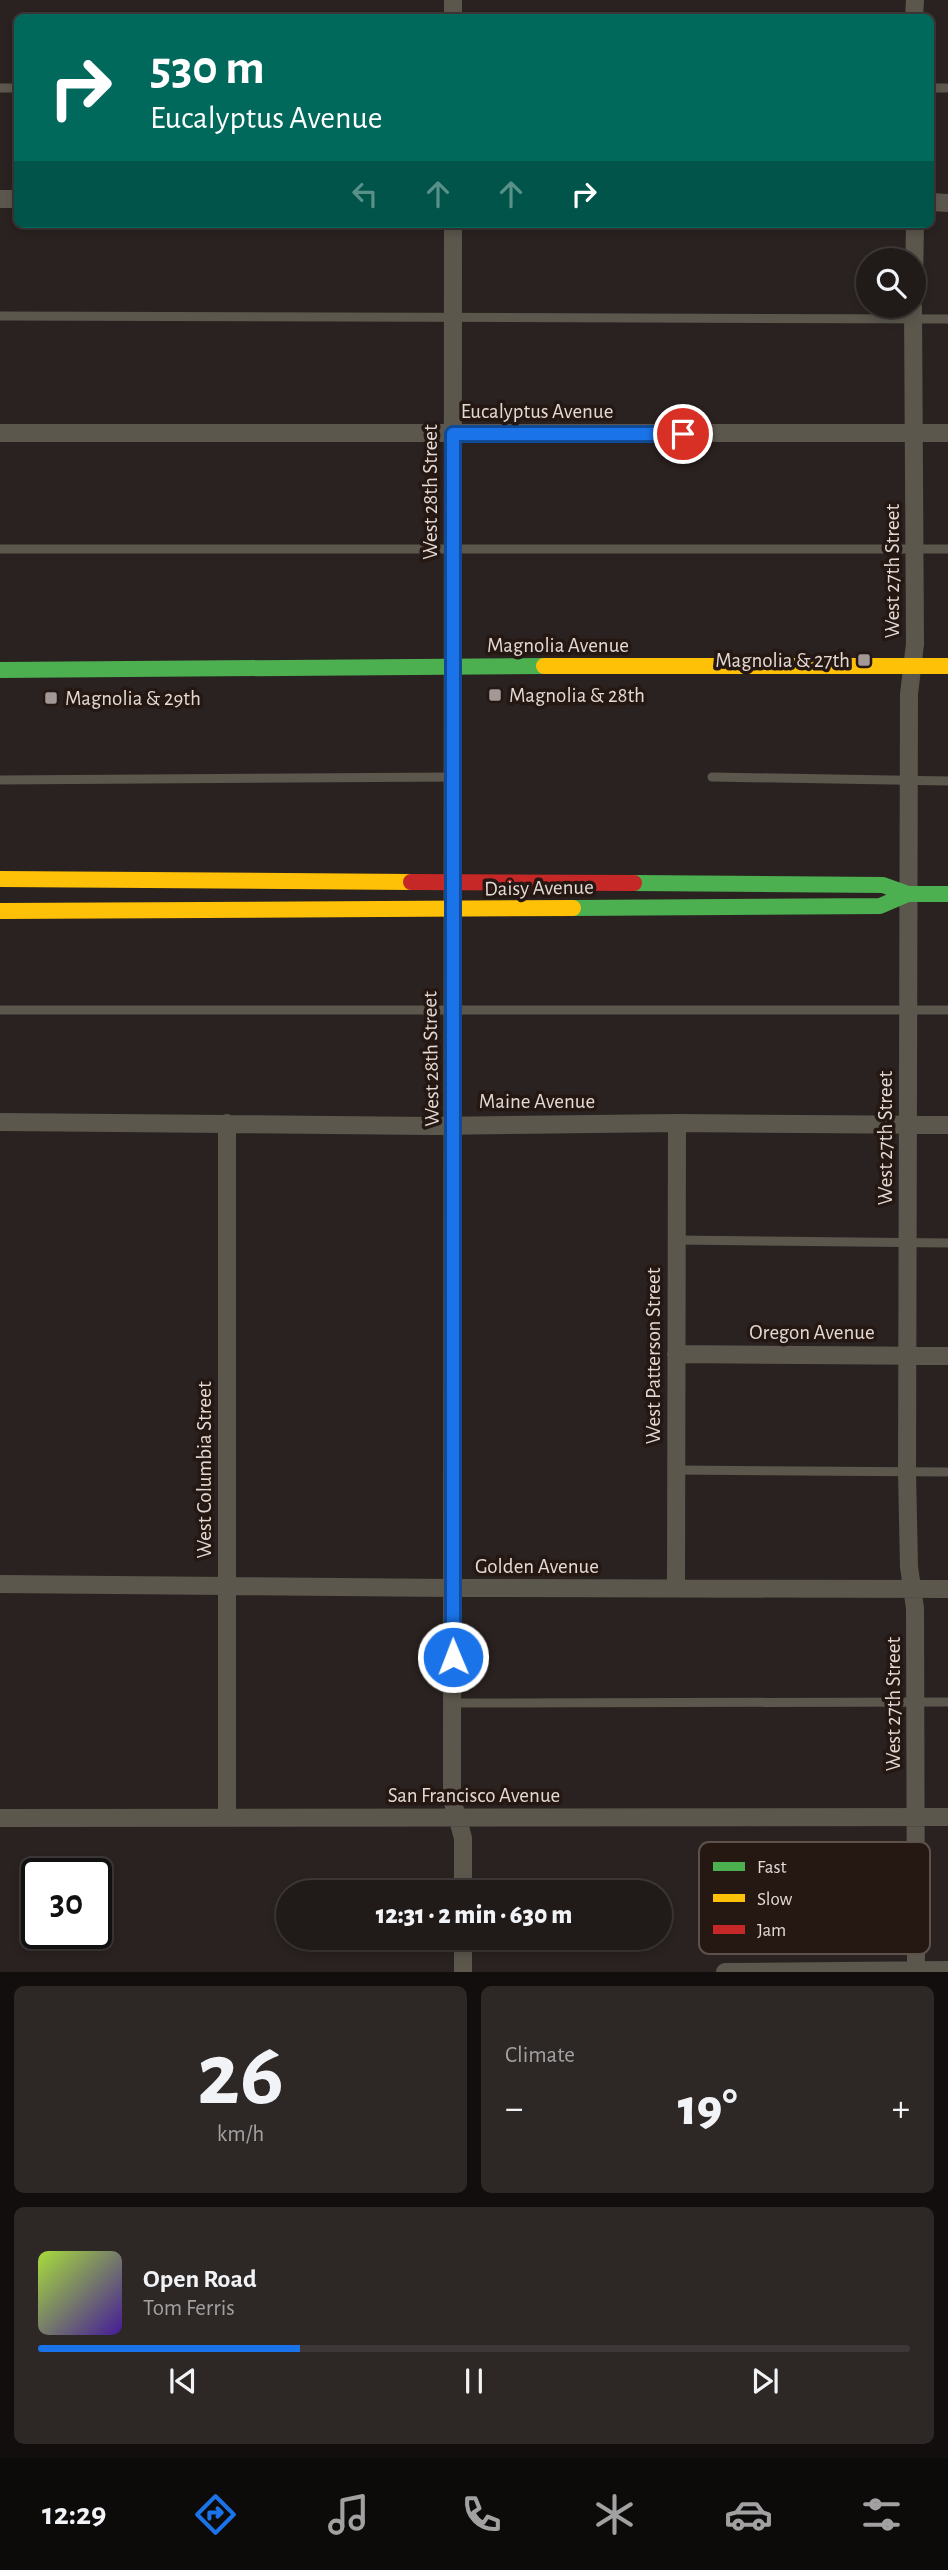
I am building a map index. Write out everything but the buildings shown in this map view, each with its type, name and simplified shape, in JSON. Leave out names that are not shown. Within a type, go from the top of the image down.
[{"type":"street","name":"West 28th Street","points":[[453,228],[452,1799],[463,1838],[463,1880]]},
{"type":"street","points":[[915,228],[915,248]]},
{"type":"street","name":"West 27th Street","points":[[913,318],[915,644],[909,694],[908,781],[907,1472],[915,1608],[916,1842]]},
{"type":"street","name":"Eucalyptus Avenue","points":[[0,433],[948,433]]},
{"type":"street","name":"Magnolia Avenue","points":[[0,670],[948,666]]},
{"type":"street","name":"Daisy Avenue","points":[[0,879],[883,885],[908,894],[948,894]]},
{"type":"street","name":"Daisy Avenue","points":[[0,911],[880,906],[908,894]]},
{"type":"street","name":"Maine Avenue","points":[[0,1122],[948,1125]]},
{"type":"street","name":"West Columbia Street","points":[[227,1123],[227,1817]]},
{"type":"street","name":"West Patterson Street","points":[[676,1588],[677,1123]]},
{"type":"street","name":"Oregon Avenue","points":[[676,1354],[948,1356]]},
{"type":"street","name":"Golden Avenue","points":[[0,1584],[948,1589]]},
{"type":"street","name":"San Francisco Avenue","points":[[0,1818],[948,1817]]},
{"type":"street","points":[[463,1950],[463,1972]]},
{"type":"street","name":"West 27th Street","points":[[916,1954],[916,1969]]},
{"type":"street","points":[[725,1972],[948,1970]]},
{"type":"lane","points":[[0,316],[453,319],[856,314]]},
{"type":"lane","points":[[926,315],[948,319]]},
{"type":"lane","points":[[0,549],[948,549]]},
{"type":"lane","points":[[0,780],[453,776]]},
{"type":"lane","points":[[712,777],[948,781]]},
{"type":"lane","points":[[0,1010],[948,1010]]},
{"type":"lane","points":[[676,1240],[948,1243]]},
{"type":"lane","points":[[676,1470],[948,1472]]},
{"type":"lane","points":[[453,1703],[948,1702]]},
{"type":"traffic: fast","points":[[0,670],[544,666]]},
{"type":"traffic: fast","points":[[634,883],[883,885],[908,894],[948,894]]},
{"type":"traffic: fast","points":[[573,908],[880,906],[908,894]]},
{"type":"traffic: slow","points":[[544,666],[948,666]]},
{"type":"traffic: slow","points":[[0,879],[411,882]]},
{"type":"traffic: slow","points":[[0,911],[573,908]]},
{"type":"traffic: jam","points":[[411,882],[634,883]]},
{"type":"place","name":"Magnolia & 27th","points":[[864,660]]},
{"type":"place","name":"Magnolia & 28th","points":[[495,695]]},
{"type":"place","name":"Magnolia & 29th","points":[[51,698]]},
{"type":"route","points":[[453,1657],[453,434],[683,434]]}]
